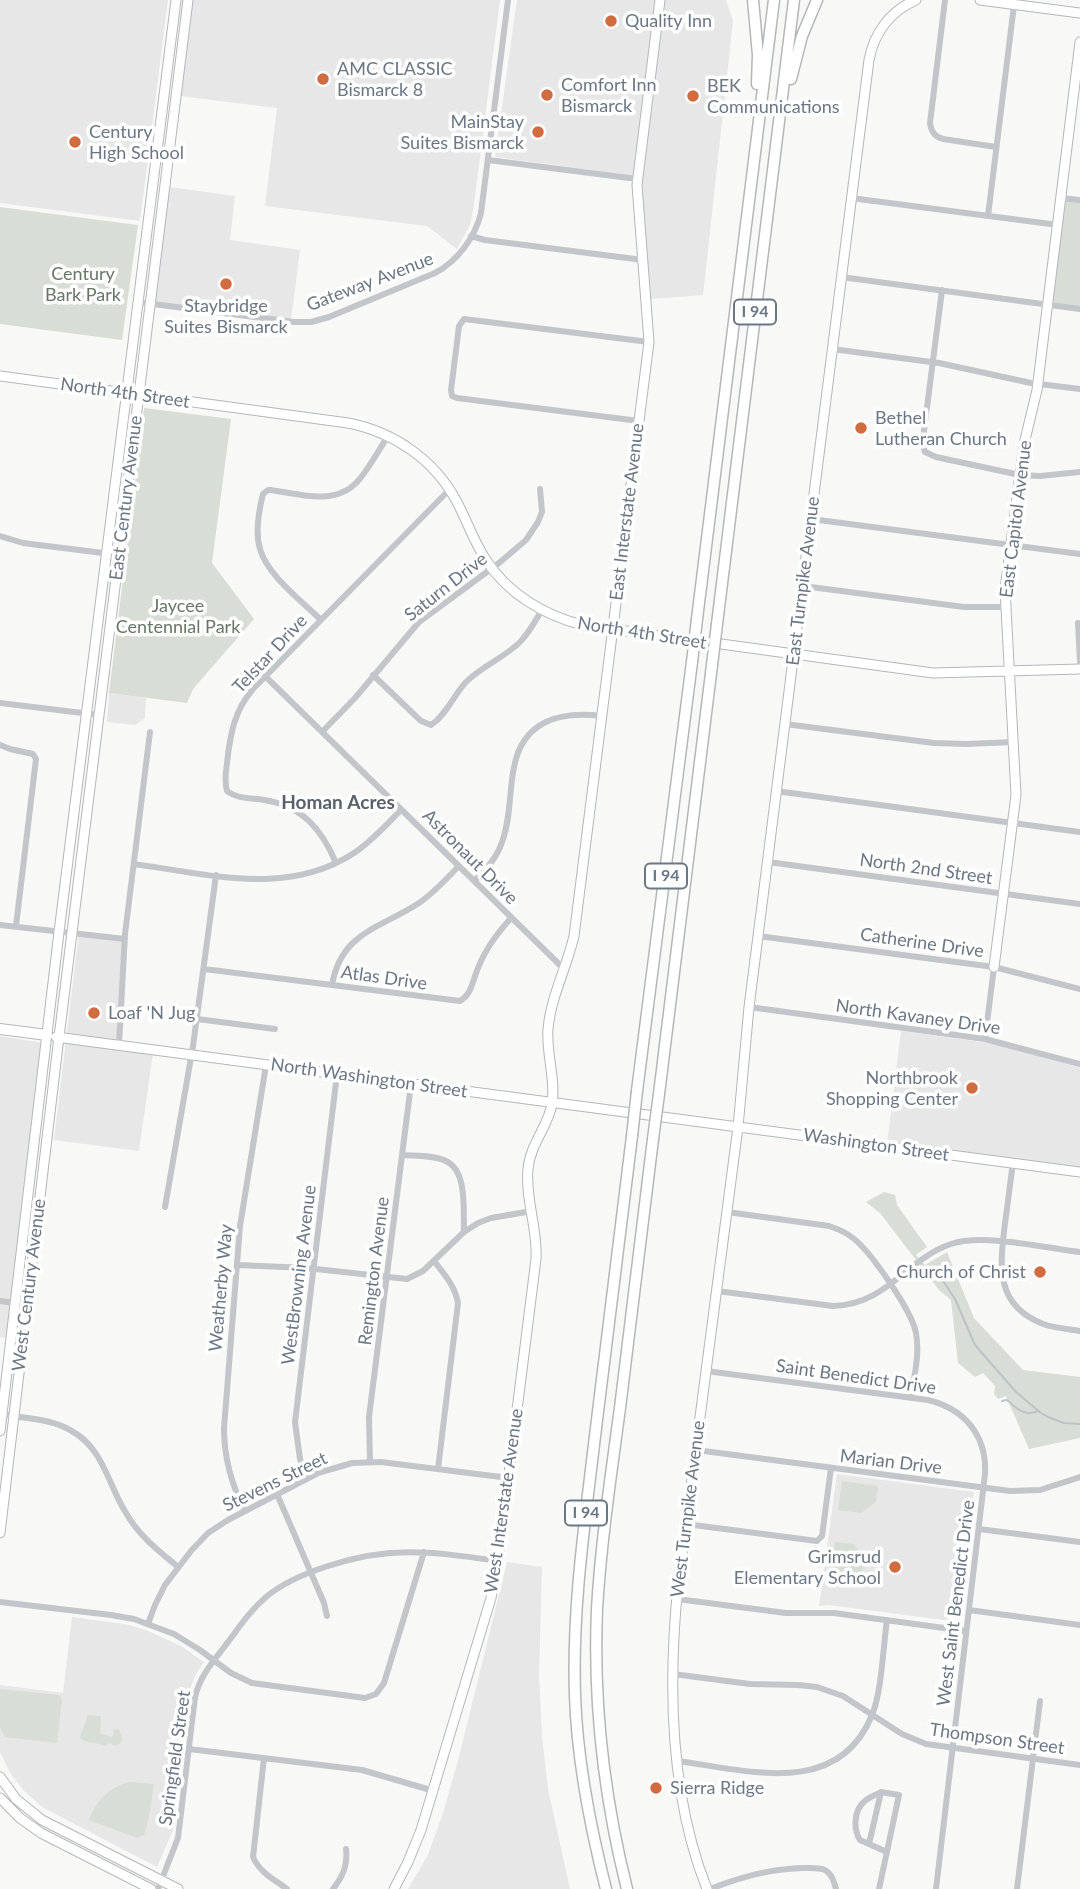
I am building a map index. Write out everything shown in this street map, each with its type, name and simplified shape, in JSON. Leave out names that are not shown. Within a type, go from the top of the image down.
[{"type":"highway","points":[[749,200],[758,55],[753,0]]},
{"type":"highway","name":"I 94","points":[[606,1889],[590,1818],[575,1698],[576,1621],[582,1543],[774,0]]},
{"type":"highway","name":"I 94","points":[[626,1889],[602,1756],[597,1693],[597,1629],[603,1541],[794,0]]},
{"type":"highway","points":[[764,244],[790,80],[802,36],[817,0]]},
{"type":"main road","name":"North Washington Street","points":[[0,1029],[47,1035]]},
{"type":"street","name":"East Century Avenue","points":[[47,1035],[176,0]]},
{"type":"street","name":"East Century Avenue","points":[[59,1037],[188,0]]},
{"type":"street","name":"Gateway Avenue","points":[[137,302],[311,322],[329,317],[442,269],[459,254],[481,213],[508,0]]},
{"type":"street","name":"East Interstate Avenue","points":[[552,1103],[548,1030],[552,1003],[574,936],[649,342],[637,199],[660,0]]},
{"type":"street","name":"East Turnpike Avenue","points":[[738,1127],[758,936],[869,60],[876,36],[891,15],[916,0]]},
{"type":"street","points":[[945,0],[931,130],[943,139],[996,146]]},
{"type":"street","points":[[980,0],[1080,13]]},
{"type":"street","points":[[988,216],[1014,5]]},
{"type":"street","name":"East Capitol Avenue","points":[[985,1039],[1016,795],[1005,589],[1025,440],[1038,384],[1080,41]]},
{"type":"street","points":[[488,160],[638,179]]},
{"type":"street","points":[[851,198],[1058,225]]},
{"type":"street","points":[[1061,198],[1080,200]]},
{"type":"street","points":[[471,236],[643,260]]},
{"type":"street","points":[[841,277],[1080,309]]},
{"type":"street","points":[[942,290],[922,443],[925,452],[936,457],[1020,475],[1080,472]]},
{"type":"street","points":[[639,421],[452,396],[459,326],[462,320],[468,319],[649,342]]},
{"type":"street","points":[[832,349],[932,362],[1038,384],[1080,389]]},
{"type":"street","name":"North 4th Street","points":[[0,376],[348,423],[388,436],[425,461],[450,489],[479,549],[492,569],[511,588],[542,610],[574,623],[612,631],[933,673],[1080,669]]},
{"type":"street","points":[[321,620],[274,573],[262,555],[258,537],[263,494],[268,490],[316,496],[339,494],[352,487],[359,479],[388,436]]},
{"type":"street","name":"Telstar Drive","points":[[336,863],[320,832],[303,816],[274,802],[233,795],[226,787],[233,723],[245,699],[450,489]]},
{"type":"street","name":"Saturn Drive","points":[[322,732],[355,698],[419,622],[521,546],[540,517],[540,489]]},
{"type":"street","points":[[811,519],[1080,554]]},
{"type":"street","points":[[0,536],[23,543],[119,555]]},
{"type":"street","points":[[803,586],[964,607],[1005,607]]},
{"type":"street","points":[[373,675],[421,721],[431,725],[438,720],[469,679],[520,642],[542,610]]},
{"type":"street","points":[[1079,623],[1080,662]]},
{"type":"street","name":"Astronaut Drive","points":[[266,677],[564,969]]},
{"type":"street","points":[[0,703],[99,716]]},
{"type":"street","points":[[474,881],[491,864],[502,844],[514,763],[526,739],[540,726],[558,717],[579,714],[601,716]]},
{"type":"street","points":[[785,724],[944,744],[1014,742]]},
{"type":"street","points":[[119,1045],[125,939],[150,732]]},
{"type":"street","points":[[0,745],[33,754],[36,759],[16,926]]},
{"type":"street","points":[[776,792],[1080,832]]},
{"type":"street","points":[[134,864],[256,880],[306,874],[336,863],[365,845],[401,810]]},
{"type":"street","name":"North 2nd Street","points":[[768,862],[1080,904]]},
{"type":"street","points":[[332,985],[340,961],[356,939],[418,904],[459,866]]},
{"type":"street","points":[[165,1207],[197,1020],[216,875]]},
{"type":"street","name":"Atlas Drive","points":[[204,968],[460,1002],[469,993],[487,947],[512,918]]},
{"type":"street","points":[[0,925],[125,939]]},
{"type":"street","name":"Catherine Drive","points":[[758,936],[994,967],[1080,989]]},
{"type":"street","name":"North Kavaney Drive","points":[[750,1007],[985,1039],[1080,1064]]},
{"type":"street","points":[[197,1020],[275,1029]]},
{"type":"street","name":"North Washington Street","points":[[47,1035],[738,1127]]},
{"type":"street","name":"West Century Avenue","points":[[0,1431],[47,1035]]},
{"type":"street","name":"West Century Avenue","points":[[0,1533],[59,1037]]},
{"type":"street","name":"Weatherby Way","points":[[245,1511],[230,1478],[224,1437],[245,1188],[266,1065]]},
{"type":"street","name":"WestBrowning Avenue","points":[[308,1478],[299,1459],[295,1422],[337,1074]]},
{"type":"street","name":"Remington Avenue","points":[[370,1462],[369,1417],[411,1084]]},
{"type":"street","name":"West Interstate Avenue","points":[[394,1889],[413,1852],[434,1791],[487,1612],[498,1561],[536,1259],[536,1239],[528,1186],[529,1161],[552,1103]]},
{"type":"street","name":"Washington Street","points":[[738,1127],[1013,1163]]},
{"type":"street","name":"West Turnpike Avenue","points":[[708,1889],[694,1857],[689,1836],[678,1761],[673,1674],[677,1599],[738,1127]]},
{"type":"street","points":[[402,1155],[444,1160],[456,1168],[462,1181],[464,1232]]},
{"type":"street","points":[[1080,1172],[1013,1163],[1001,1262],[1002,1278],[1009,1294],[1027,1316],[1042,1323],[1080,1331]]},
{"type":"street","points":[[237,1265],[314,1268],[412,1278],[464,1232],[482,1221],[532,1211]]},
{"type":"street","points":[[727,1212],[838,1228],[858,1242],[907,1310],[916,1334],[917,1360],[911,1398]]},
{"type":"street","points":[[717,1292],[841,1306],[866,1300],[950,1244],[973,1240],[1080,1252]]},
{"type":"street","points":[[434,1261],[454,1288],[458,1311],[438,1469]]},
{"type":"street","points":[[0,1301],[27,1308]]},
{"type":"street","name":"Saint Benedict Drive","points":[[706,1371],[911,1398],[945,1405],[960,1414],[978,1436],[984,1450],[986,1466],[984,1488]]},
{"type":"street","points":[[2,1414],[54,1423],[72,1430],[83,1439],[100,1457],[120,1504],[132,1523],[153,1546],[178,1567]]},
{"type":"street","name":"Marian Drive","points":[[696,1450],[1010,1491],[1047,1489],[1080,1477]]},
{"type":"street","name":"Stevens Street","points":[[148,1624],[161,1592],[178,1567],[208,1533],[308,1478],[343,1465],[388,1462],[509,1478]]},
{"type":"street","points":[[686,1524],[817,1541],[821,1536],[831,1468]]},
{"type":"street","name":"West Saint Benedict Drive","points":[[936,1889],[984,1488]]},
{"type":"street","points":[[277,1494],[327,1616]]},
{"type":"street","points":[[979,1529],[1080,1542]]},
{"type":"street","points":[[0,1602],[111,1615],[148,1624],[183,1639],[238,1676],[258,1685],[358,1698],[371,1697],[384,1683],[424,1552]]},
{"type":"street","name":"Springfield Street","points":[[159,1884],[178,1838],[197,1692],[214,1661],[264,1599],[284,1584],[310,1572],[372,1554],[424,1552],[498,1561]]},
{"type":"street","points":[[677,1599],[786,1613],[829,1613],[966,1631]]},
{"type":"street","points":[[969,1610],[1080,1625]]},
{"type":"street","points":[[678,1761],[775,1774],[805,1772],[825,1765],[844,1753],[860,1737],[872,1715],[877,1697],[887,1620]]},
{"type":"street","name":"Thompson Street","points":[[673,1674],[750,1684],[817,1687],[843,1696],[911,1738],[926,1744],[1080,1765]]},
{"type":"street","points":[[1017,1889],[1040,1701]]},
{"type":"street","points":[[189,1749],[362,1770],[434,1791]]},
{"type":"street","points":[[264,1758],[253,1857],[257,1866],[287,1889]]},
{"type":"street","points":[[1,1780],[22,1804],[42,1820],[159,1884],[178,1889]]},
{"type":"street","points":[[869,1844],[881,1792]]},
{"type":"street","points":[[879,1889],[887,1852],[899,1795],[881,1792],[859,1807],[855,1825],[860,1840],[887,1852]]},
{"type":"street","points":[[0,1798],[20,1818],[41,1833],[151,1889]]},
{"type":"street","points":[[333,1889],[344,1871],[346,1849]]},
{"type":"street","points":[[708,1889],[762,1871],[815,1868],[830,1874],[836,1889]]},
{"type":"shaded area","name":"Century High School","points":[[0,0],[168,0],[140,221],[0,203]]},
{"type":"shaded area","points":[[192,0],[500,0],[474,204],[470,225],[457,249],[427,226],[265,206],[277,108],[180,96]]},
{"type":"shaded area","points":[[517,0],[726,0],[733,21],[703,295],[651,299],[646,263],[642,177],[495,157]]},
{"type":"shaded area","points":[[169,187],[235,196],[230,240],[300,250],[291,320],[154,302]]},
{"type":"shaded area","points":[[109,693],[146,698],[145,718],[135,725],[107,722]]},
{"type":"shaded area","points":[[79,932],[123,937],[118,1048],[153,1053],[139,1151],[54,1140]]},
{"type":"shaded area","name":"Northbrook Shopping Center","points":[[901,1031],[1003,1045],[1080,1068],[1080,1169],[887,1144]]},
{"type":"shaded area","points":[[0,1036],[43,1043],[8,1338],[0,1337]]},
{"type":"shaded area","name":"Grimsrud Elementary School","points":[[837,1474],[974,1492],[959,1622],[829,1605],[819,1606]]},
{"type":"shaded area","points":[[507,1562],[542,1567],[539,1676],[542,1736],[548,1789],[570,1889],[408,1889],[428,1855],[442,1816]]},
{"type":"shaded area","points":[[72,1617],[125,1624],[146,1630],[181,1646],[204,1662],[190,1689],[173,1830],[157,1867],[42,1807],[23,1790],[9,1771],[0,1752],[0,1685],[63,1693]]},
{"type":"green space","points":[[1061,198],[1080,200],[1080,309],[1048,304]]},
{"type":"green space","name":"Century Bark Park","points":[[0,207],[138,225],[122,340],[0,324]]},
{"type":"green space","name":"Jaycee Centennial Park","points":[[144,408],[231,419],[212,563],[254,619],[193,689],[187,703],[109,693]]},
{"type":"green space","points":[[884,1192],[895,1195],[897,1205],[927,1247],[916,1255],[925,1265],[947,1252],[974,1318],[1023,1370],[1080,1377],[1080,1438],[1029,1449],[1006,1396],[998,1399],[994,1394],[995,1386],[983,1373],[975,1377],[958,1363],[951,1300],[939,1290],[880,1213],[866,1202]]},
{"type":"green space","points":[[842,1481],[878,1486],[876,1502],[861,1513],[838,1510]]},
{"type":"green space","points":[[835,1542],[854,1544],[864,1559],[862,1576],[831,1572]]},
{"type":"green space","points":[[0,1689],[59,1695],[62,1699],[57,1743],[5,1737],[0,1728]]},
{"type":"green space","points":[[87,1715],[101,1716],[100,1733],[111,1737],[114,1734],[113,1729],[119,1729],[122,1742],[116,1746],[109,1743],[105,1746],[80,1738]]},
{"type":"green space","points":[[130,1782],[154,1784],[144,1835],[137,1838],[89,1820],[105,1795]]},
{"type":"waterway","points":[[936,1270],[955,1299],[975,1345],[1016,1392],[1048,1417],[1064,1423],[1080,1424]]},
{"type":"waterway","points":[[1002,1401],[1007,1400],[1025,1413],[1038,1411]]},
{"type":"place","name":"Quality Inn","points":[[611,21]]},
{"type":"place","name":"AMC CLASSIC Bismarck 8","points":[[323,79]]},
{"type":"place","name":"Comfort Inn Bismarck","points":[[547,95]]},
{"type":"place","name":"BEK Communications","points":[[693,96]]},
{"type":"place","name":"MainStay Suites Bismarck","points":[[538,132]]},
{"type":"place","name":"Century High School","points":[[75,142]]},
{"type":"place","name":"Staybridge Suites Bismarck","points":[[226,284]]},
{"type":"place","name":"Bethel Lutheran Church","points":[[861,428]]},
{"type":"place","name":"Loaf 'N Jug","points":[[94,1013]]},
{"type":"place","name":"Northbrook Shopping Center","points":[[972,1088]]},
{"type":"place","name":"Church of Christ","points":[[1040,1272]]},
{"type":"place","name":"Grimsrud Elementary School","points":[[895,1567]]},
{"type":"place","name":"Sierra Ridge","points":[[656,1788]]},
{"type":"district","name":"Homan Acres","points":[[338,803]]}]
